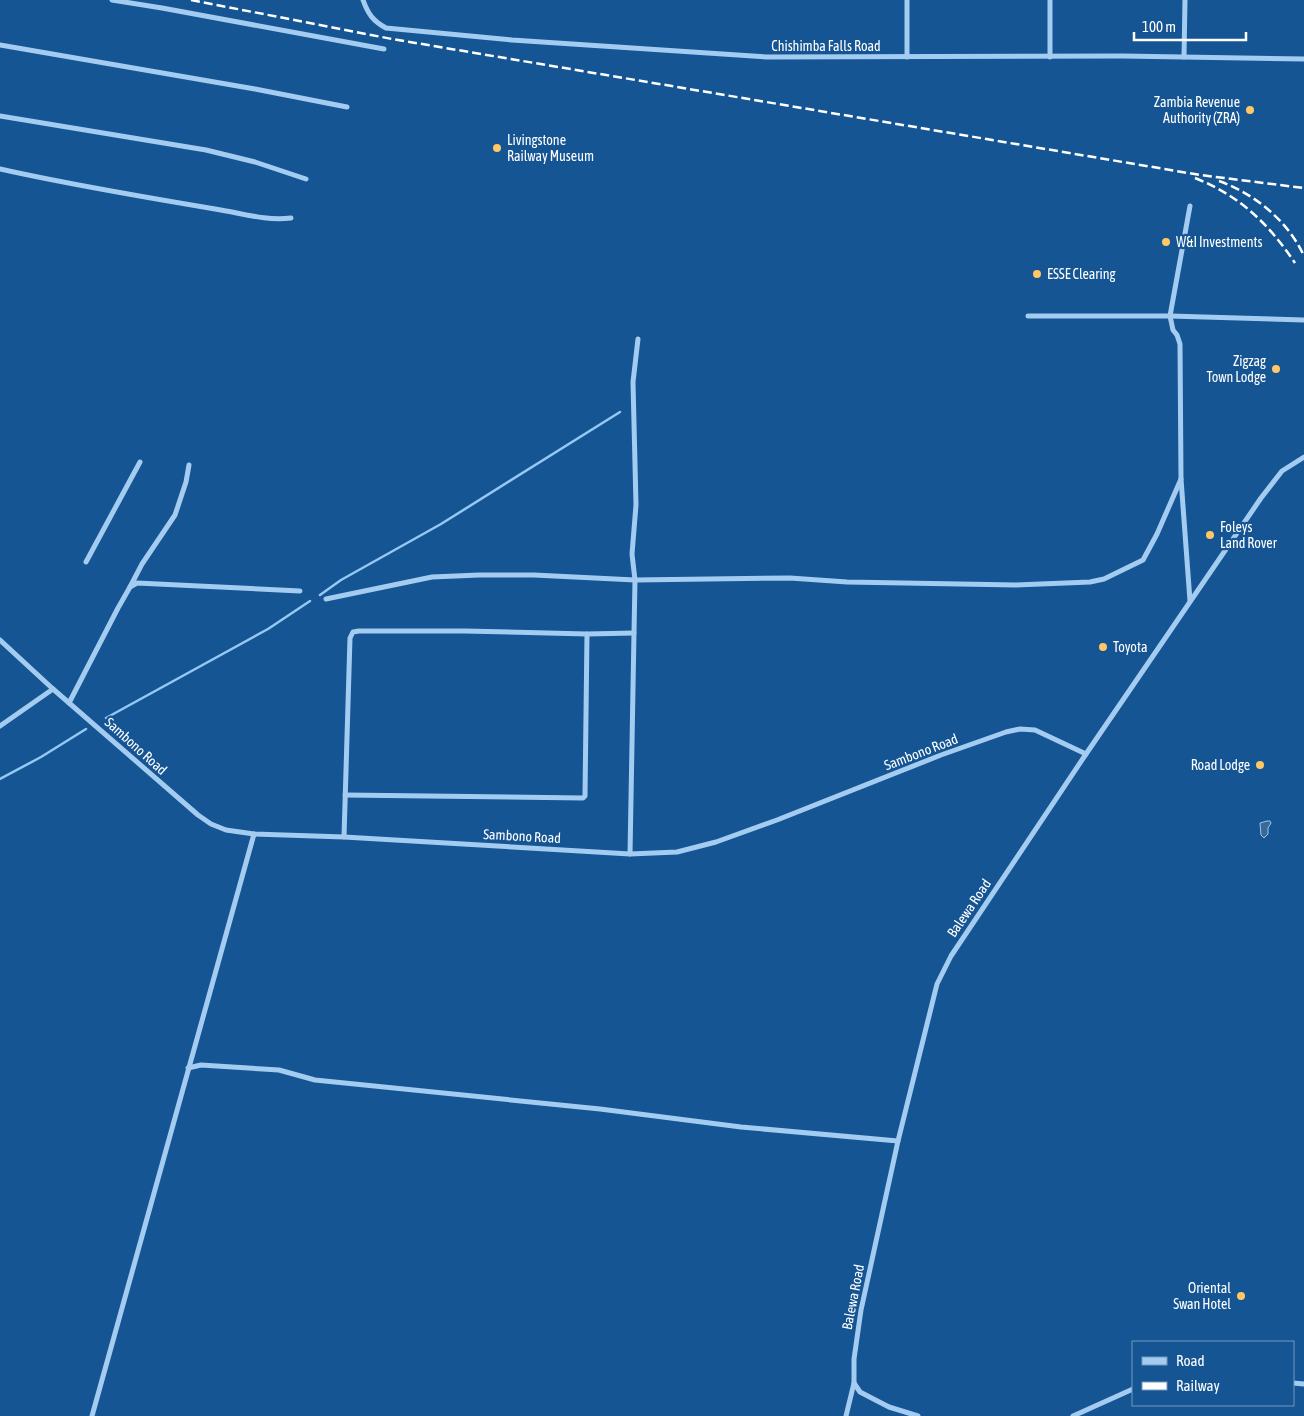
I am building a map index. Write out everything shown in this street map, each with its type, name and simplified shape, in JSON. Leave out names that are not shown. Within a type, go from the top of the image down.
[{"type":"street","points":[[112,0],[384,49]]},
{"type":"street","name":"Chishimba Falls Road","points":[[363,0],[368,13],[375,22],[386,28],[708,54],[767,57],[1184,57],[1304,59]]},
{"type":"street","points":[[907,0],[907,57]]},
{"type":"street","points":[[1050,0],[1050,57]]},
{"type":"street","points":[[1184,57],[1185,0]]},
{"type":"street","points":[[0,45],[255,89],[347,107]]},
{"type":"street","points":[[0,116],[206,150],[255,162],[306,179]]},
{"type":"street","points":[[0,169],[71,185],[264,219],[291,218]]},
{"type":"street","points":[[1190,206],[1170,316],[1172,330],[1177,335],[1180,344],[1182,479],[1190,602]]},
{"type":"street","points":[[1028,316],[1170,316],[1304,320]]},
{"type":"street","points":[[630,854],[635,580],[632,554],[636,505],[633,382],[638,339]]},
{"type":"street","name":"Balewa Road","points":[[846,1416],[854,1383],[854,1359],[861,1310],[898,1141],[932,1002],[940,977],[951,956],[1086,754],[1261,498],[1282,471],[1304,457]]},
{"type":"street","points":[[86,562],[140,462]]},
{"type":"street","points":[[69,703],[142,564],[175,515],[186,482],[189,465]]},
{"type":"street","points":[[326,599],[417,580],[448,576],[534,575],[635,580],[790,578],[847,582],[1016,585],[1090,582],[1104,579],[1143,560],[1158,534],[1182,479]]},
{"type":"street","points":[[130,587],[137,583],[145,583],[300,591]]},
{"type":"street","points":[[344,837],[350,638],[353,632],[634,633]]},
{"type":"street","points":[[346,795],[583,798],[585,796],[586,634]]},
{"type":"street","name":"Sambono Road","points":[[0,640],[53,689],[198,815],[211,824],[226,830],[254,834],[344,837],[630,854],[676,852],[716,842],[777,820],[941,755],[1006,732],[1020,729],[1035,730],[1086,754]]},
{"type":"street","points":[[0,726],[53,689]]},
{"type":"street","points":[[92,1416],[254,834]]},
{"type":"street","points":[[188,1068],[201,1065],[279,1070],[315,1080],[591,1108],[741,1127],[898,1141]]},
{"type":"street","points":[[854,1383],[860,1392],[889,1407],[918,1416]]},
{"type":"street","points":[[1073,1416],[1132,1389]]},
{"type":"water","points":[[1267,821],[1271,823],[1268,828],[1268,834],[1264,838],[1261,835],[1260,823]]},
{"type":"waterway","points":[[320,595],[341,580],[441,524],[620,412]]},
{"type":"waterway","points":[[106,718],[268,629],[310,601]]},
{"type":"waterway","points":[[0,779],[41,757],[86,729]]},
{"type":"railway","points":[[191,0],[392,39],[1200,175],[1304,188]]},
{"type":"railway","points":[[1195,178],[1226,193],[1252,212],[1274,235],[1295,263]]},
{"type":"railway","points":[[1219,181],[1245,193],[1269,210],[1289,231],[1304,256]]},
{"type":"place","name":"Zambia Revenue Authority (ZRA)","points":[[1250,110]]},
{"type":"place","name":"Livingstone Railway Museum","points":[[497,148]]},
{"type":"place","name":"W&I Investments","points":[[1166,242]]},
{"type":"place","name":"ESSE Clearing","points":[[1037,274]]},
{"type":"place","name":"Zigzag Town Lodge","points":[[1276,369]]},
{"type":"place","name":"Foleys Land Rover","points":[[1210,535]]},
{"type":"place","name":"Toyota","points":[[1103,647]]},
{"type":"place","name":"Road Lodge","points":[[1260,765]]},
{"type":"place","name":"Oriental Swan Hotel","points":[[1241,1296]]}]
